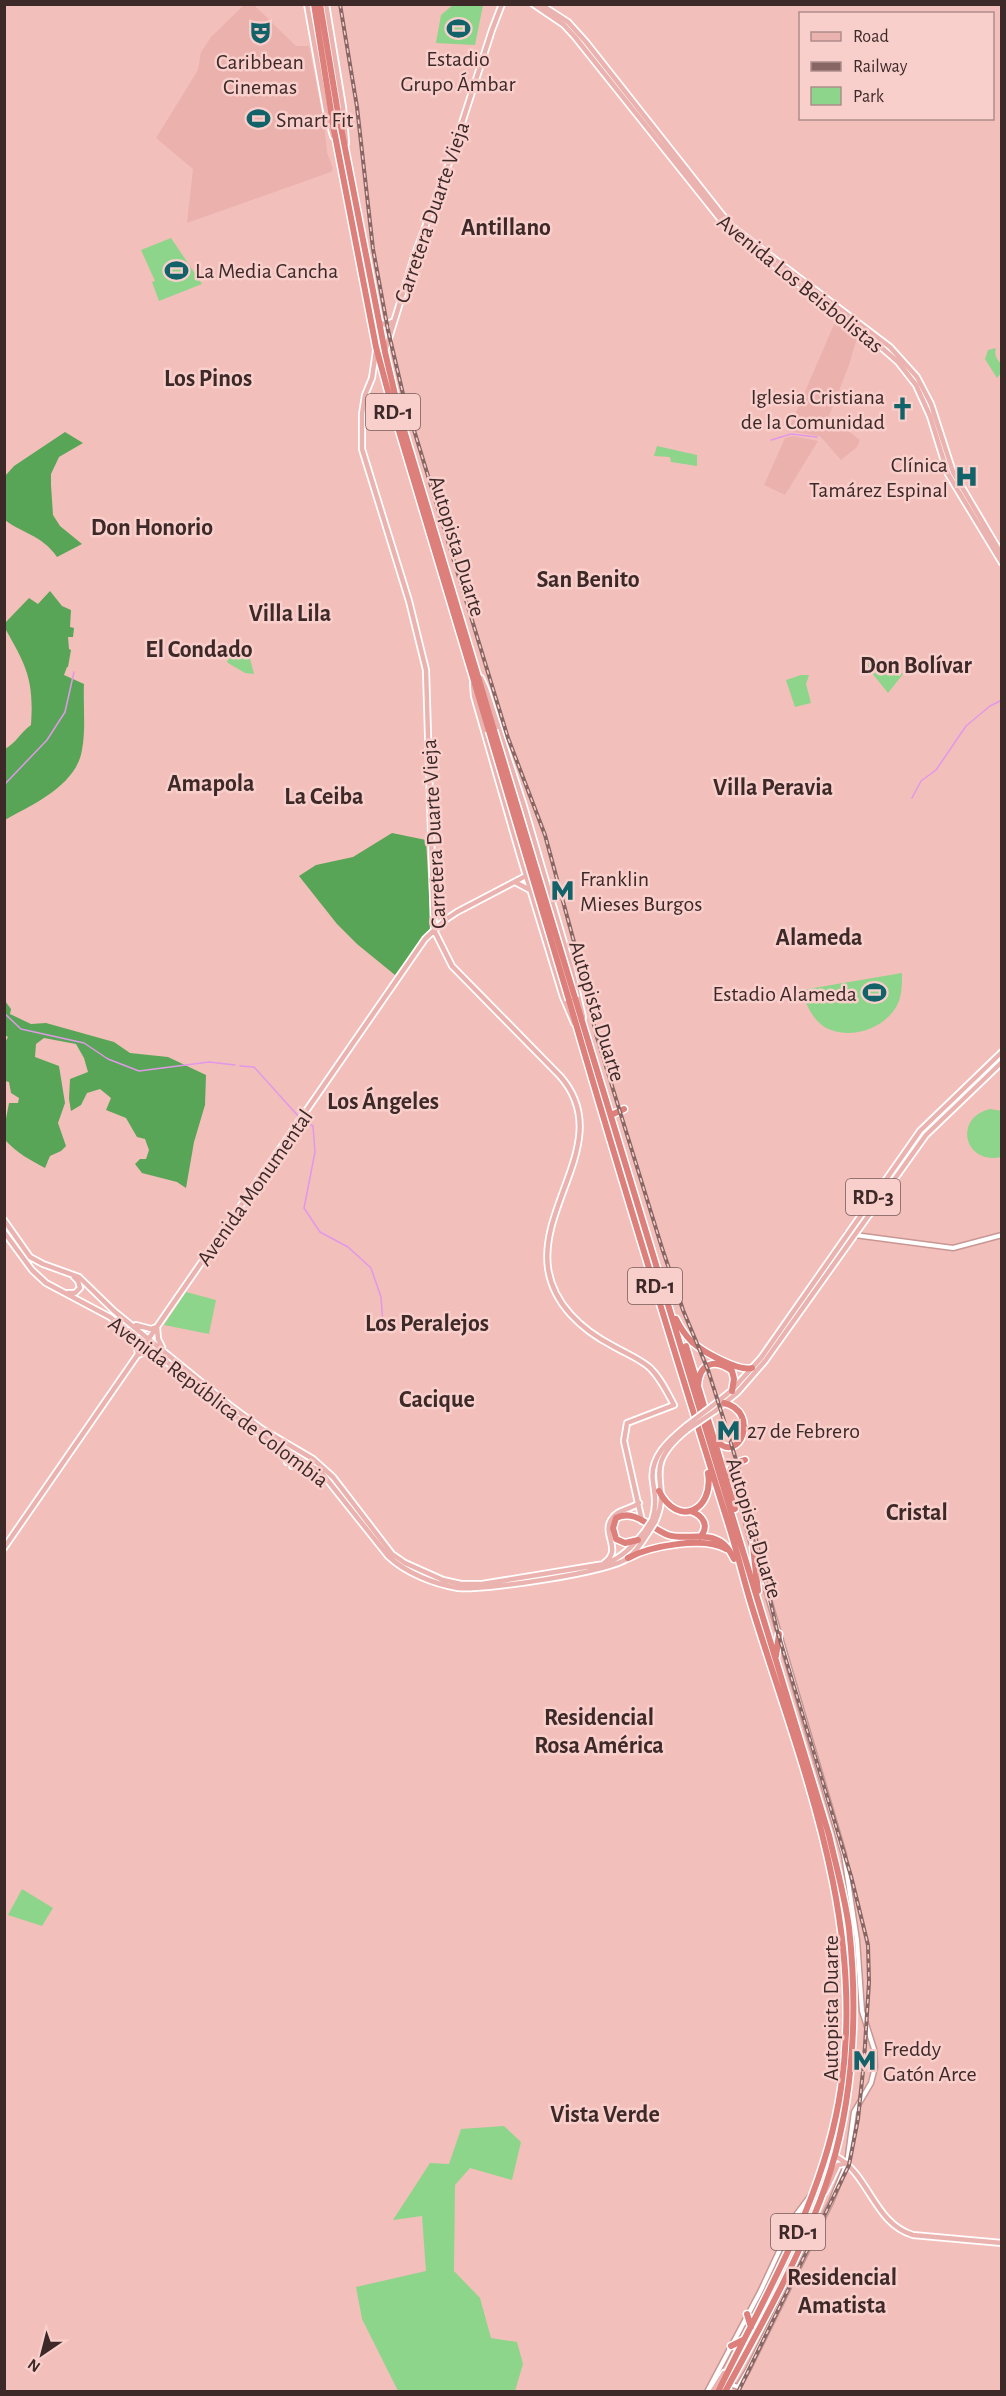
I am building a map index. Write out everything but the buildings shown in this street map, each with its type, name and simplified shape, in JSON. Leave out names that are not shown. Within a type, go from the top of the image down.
[{"type":"highway","name":"Autopista Duarte","points":[[319,5],[338,144],[376,347],[385,381],[572,999],[579,1034],[705,1452],[840,1879],[850,1951],[852,2031],[848,2088],[835,2156],[821,2200],[781,2284],[725,2391]]},
{"type":"highway","name":"Autopista Duarte","points":[[319,5],[384,352],[401,420],[474,673]]},
{"type":"highway","name":"Autopista Duarte","points":[[572,999],[584,1026],[761,1610],[835,1888],[844,1938],[847,2036],[838,2108],[822,2171],[786,2258],[718,2391]]},
{"type":"highway","points":[[611,1115],[624,1110]]},
{"type":"highway","points":[[667,1300],[678,1324],[729,1485],[741,1543]]},
{"type":"highway","points":[[678,1324],[699,1348],[741,1369],[752,1368]]},
{"type":"highway","points":[[698,1386],[704,1366],[713,1363],[733,1373],[732,1391]]},
{"type":"highway","points":[[714,1437],[722,1446],[729,1448],[737,1445],[742,1438],[741,1414],[736,1407],[717,1406]]},
{"type":"highway","points":[[690,1511],[702,1503],[709,1490],[705,1452]]},
{"type":"highway","points":[[729,1485],[730,1468],[737,1462],[745,1460]]},
{"type":"highway","points":[[659,1491],[665,1502],[674,1510],[698,1514],[704,1521],[705,1530],[700,1537]]},
{"type":"highway","points":[[638,1540],[625,1544],[614,1536],[613,1528],[616,1518],[629,1515],[674,1537],[714,1538],[722,1542],[742,1571]]},
{"type":"highway","points":[[628,1558],[652,1548],[710,1544],[725,1549],[734,1559]]},
{"type":"highway","points":[[753,1547],[761,1610]]},
{"type":"highway","points":[[775,1659],[779,1634]]},
{"type":"highway","points":[[747,2314],[751,2327]]},
{"type":"highway","points":[[731,2346],[744,2340]]},
{"type":"main road","points":[[302,4],[308,12]]},
{"type":"main road","name":"Autopista Duarte","points":[[307,4],[330,129],[338,144]]},
{"type":"main road","name":"Carretera Duarte Vieja","points":[[384,352],[414,257],[454,149],[502,4]]},
{"type":"main road","name":"Avenida Los Beisbolistas","points":[[533,4],[564,25],[575,37],[729,230],[882,348],[905,370],[916,385],[927,408],[948,474],[1002,563]]},
{"type":"main road","name":"Avenida Los Beisbolistas","points":[[540,4],[568,22],[586,42],[731,226],[875,334],[904,361],[926,392],[953,472],[1002,555]]},
{"type":"main road","points":[[379,322],[386,325],[394,321]]},
{"type":"main road","name":"Carretera Duarte Vieja","points":[[376,347],[372,378],[365,395],[362,414],[362,449],[409,601],[426,670],[434,930],[452,966],[560,1076],[570,1089],[577,1104],[580,1133],[555,1218],[548,1253],[548,1268],[553,1287],[570,1314],[594,1335],[650,1368],[674,1405],[627,1423],[624,1441],[642,1521]]},
{"type":"main road","points":[[372,378],[378,376],[385,381]]},
{"type":"main road","points":[[474,673],[486,689],[582,1007],[584,1026]]},
{"type":"main road","name":"Autopista Duarte","points":[[474,673],[474,696],[523,866],[568,1012],[579,1034]]},
{"type":"main road","points":[[523,866],[515,881],[531,890]]},
{"type":"main road","name":"Avenida Monumental","points":[[4,1548],[434,930],[457,912],[541,868]]},
{"type":"main road","name":"RD-3","points":[[717,1406],[752,1368],[920,1131],[1002,1052]]},
{"type":"main road","name":"RD-3","points":[[717,1406],[756,1372],[790,1328],[930,1130],[1002,1062]]},
{"type":"main road","name":"Avenida República de Colombia","points":[[4,1220],[30,1257],[85,1281],[114,1311],[165,1350],[261,1435],[313,1466],[397,1557],[435,1577],[451,1582],[482,1584],[599,1566],[617,1559],[646,1533]]},
{"type":"main road","name":"Avenida República de Colombia","points":[[4,1232],[38,1277],[62,1293],[97,1309],[225,1405],[323,1466],[360,1515],[384,1552],[397,1564],[434,1581],[457,1587],[480,1588],[606,1568],[628,1558],[654,1521]]},
{"type":"main road","points":[[62,1293],[75,1293],[80,1288],[78,1281],[65,1271]]},
{"type":"main road","points":[[130,1323],[146,1328],[157,1328],[158,1340],[165,1350]]},
{"type":"main road","points":[[784,1324],[790,1328]]},
{"type":"main road","points":[[135,1337],[138,1355],[147,1350],[153,1351]]},
{"type":"main road","points":[[654,1521],[656,1504],[652,1479],[656,1460],[666,1443],[717,1406]]},
{"type":"main road","points":[[654,1521],[659,1510],[660,1461],[669,1446],[686,1429]]},
{"type":"main road","points":[[283,1448],[290,1464],[303,1463],[313,1466]]},
{"type":"main road","points":[[629,1515],[639,1505]]},
{"type":"main road","points":[[599,1566],[608,1560],[613,1550],[609,1531],[611,1519],[618,1512],[639,1505]]},
{"type":"main road","points":[[835,2156],[847,2163],[880,2209],[902,2231],[913,2235],[946,2239],[1002,2243]]},
{"type":"main road","points":[[821,2200],[838,2164],[847,2163]]},
{"type":"main road","points":[[712,2391],[733,2361]]},
{"type":"street","points":[[847,1234],[953,1248],[1002,1235]]},
{"type":"street","points":[[729,2383],[738,2387],[748,2370],[821,2224],[847,2163],[854,2112],[873,2076],[875,2067],[874,2049],[862,2011],[856,1930],[844,1855],[743,1510]]},
{"type":"street","points":[[707,2391],[796,2215],[813,2193]]},
{"type":"shaded area","points":[[244,5],[254,5],[296,46],[309,46],[324,123],[327,152],[333,169],[331,172],[187,223],[193,169],[156,138],[198,70],[201,52],[211,37]]},
{"type":"shaded area","points":[[838,315],[859,331],[849,365],[829,416],[860,440],[857,447],[841,460],[820,436],[788,431]]},
{"type":"shaded area","points":[[793,436],[818,441],[785,495],[764,485],[785,438]]},
{"type":"green space","name":"Estadio Grupo Ámbar","points":[[454,4],[483,5],[475,45],[436,43],[441,15]]},
{"type":"green space","points":[[171,238],[202,284],[159,301],[152,282],[155,281],[141,250]]},
{"type":"green space","points":[[996,348],[996,357],[1002,364],[1001,373],[997,378],[985,359],[988,350]]},
{"type":"green space","points":[[65,432],[83,443],[59,457],[51,474],[53,515],[60,526],[82,544],[57,557],[39,539],[5,520],[5,476],[14,466]]},
{"type":"green space","points":[[657,446],[697,455],[697,466],[671,462],[670,457],[654,456]]},
{"type":"green space","points":[[50,591],[62,606],[71,610],[70,627],[74,628],[73,637],[68,637],[71,650],[64,675],[84,684],[82,750],[78,763],[62,784],[5,820],[5,749],[31,725],[32,710],[28,675],[6,630],[5,623],[29,598],[38,604]]},
{"type":"green space","points":[[241,646],[247,647],[254,674],[245,673],[227,661]]},
{"type":"green space","points":[[868,654],[903,674],[888,693],[868,668]]},
{"type":"green space","points":[[809,675],[806,684],[811,703],[795,707],[786,680]]},
{"type":"green space","points":[[392,833],[426,840],[431,927],[395,975],[357,944],[337,924],[299,876],[316,865],[353,857]]},
{"type":"green space","points":[[902,973],[900,998],[894,1011],[877,1025],[855,1033],[833,1031],[823,1026],[810,1010],[802,990]]},
{"type":"green space","points":[[5,1001],[11,1009],[10,1014],[31,1024],[46,1023],[114,1042],[130,1053],[168,1057],[206,1075],[205,1105],[194,1142],[186,1188],[177,1182],[142,1173],[135,1164],[140,1159],[146,1159],[149,1150],[145,1139],[137,1137],[126,1118],[106,1110],[111,1098],[100,1089],[87,1093],[81,1105],[71,1111],[70,1079],[88,1072],[84,1058],[76,1044],[44,1038],[36,1044],[35,1057],[59,1066],[65,1103],[58,1123],[66,1146],[50,1156],[45,1168],[19,1152],[5,1140],[9,1103],[18,1103],[19,1098],[11,1093],[9,1082],[5,1081],[5,1042],[8,1037],[5,1035]]},
{"type":"green space","points":[[990,1109],[1002,1111],[1001,1157],[988,1158],[978,1154],[968,1139],[967,1130],[971,1121],[978,1114]]},
{"type":"green space","points":[[186,1292],[216,1300],[209,1334],[164,1325]]},
{"type":"green space","points":[[22,1889],[53,1908],[42,1926],[8,1915]]},
{"type":"green space","points":[[504,2126],[521,2142],[512,2180],[470,2168],[455,2185],[454,2271],[480,2298],[491,2338],[517,2342],[523,2364],[515,2391],[398,2391],[362,2319],[356,2287],[426,2271],[422,2216],[393,2220],[430,2163],[449,2164],[461,2129]]},
{"type":"waterway","points":[[771,440],[791,434],[817,437]]},
{"type":"waterway","points":[[4,785],[47,740],[65,712],[74,672]]},
{"type":"waterway","points":[[912,798],[921,781],[936,770],[966,726],[990,706],[1002,700]]},
{"type":"waterway","points":[[4,1013],[21,1029],[84,1043],[108,1059],[139,1071],[209,1062],[235,1065]]},
{"type":"waterway","points":[[240,1066],[254,1067],[299,1117]]},
{"type":"waterway","points":[[303,1120],[313,1126],[315,1152],[304,1208],[320,1232],[348,1247],[371,1268],[381,1297],[383,1325]]},
{"type":"railway","points":[[340,4],[357,107],[373,249],[403,394],[508,738],[545,835],[580,964],[596,1034],[662,1248],[683,1310],[708,1370],[743,1483],[777,1630],[851,1876],[868,1945],[869,1982],[864,2061],[858,2119],[849,2165],[738,2392]]},
{"type":"place","name":"Estadio Grupo Ámbar","points":[[458,29]]},
{"type":"place","name":"Caribbean Cinemas","points":[[260,32]]},
{"type":"place","name":"Smart Fit","points":[[258,119]]},
{"type":"place","name":"La Media Cancha","points":[[177,270]]},
{"type":"place","name":"Iglesia Cristiana de la Comunidad","points":[[903,409]]},
{"type":"place","name":"Clínica Tamárez Espinal","points":[[966,477]]},
{"type":"place","name":"Franklin Mieses Burgos","points":[[562,891]]},
{"type":"place","name":"Estadio Alameda","points":[[875,993]]},
{"type":"place","name":"27 de Febrero","points":[[729,1430]]},
{"type":"place","name":"Freddy Gatón Arce","points":[[865,2061]]},
{"type":"district","name":"Antillano","points":[[506,227]]},
{"type":"district","name":"Los Pinos","points":[[208,378]]},
{"type":"district","name":"Don Honorio","points":[[152,527]]},
{"type":"district","name":"San Benito","points":[[588,579]]},
{"type":"district","name":"Villa Lila","points":[[290,613]]},
{"type":"district","name":"El Condado","points":[[199,649]]},
{"type":"district","name":"Don Bolívar","points":[[916,665]]},
{"type":"district","name":"Amapola","points":[[211,783]]},
{"type":"district","name":"Villa Peravia","points":[[773,787]]},
{"type":"district","name":"La Ceiba","points":[[324,796]]},
{"type":"district","name":"Alameda","points":[[819,937]]},
{"type":"district","name":"Los Ángeles","points":[[383,1101]]},
{"type":"district","name":"Los Peralejos","points":[[427,1323]]},
{"type":"district","name":"Cacique","points":[[437,1399]]},
{"type":"district","name":"Cristal","points":[[917,1512]]},
{"type":"district","name":"Residencial Rosa América","points":[[599,1731]]},
{"type":"district","name":"Vista Verde","points":[[605,2114]]},
{"type":"district","name":"Residencial Amatista","points":[[842,2291]]}]
